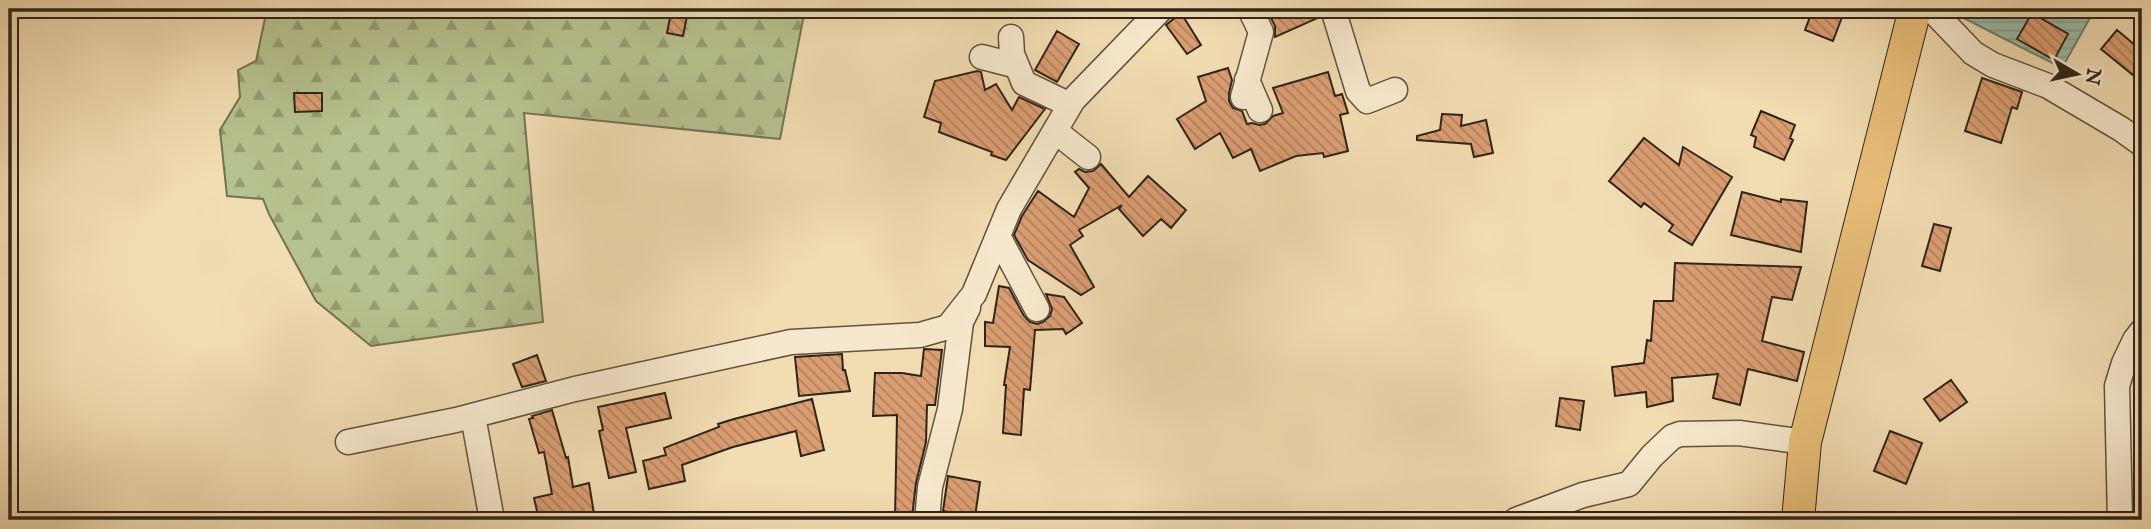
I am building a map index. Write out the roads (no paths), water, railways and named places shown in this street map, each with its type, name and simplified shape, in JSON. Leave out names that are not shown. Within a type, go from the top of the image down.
[{"type":"main road","points":[[1798,520],[1805,442],[1915,9]]},
{"type":"street","points":[[927,520],[930,487],[950,409],[961,322],[1009,209],[1070,105],[1161,9]]},
{"type":"street","points":[[1250,9],[1261,32],[1250,96]]},
{"type":"street","points":[[1333,9],[1358,90],[1367,101],[1395,90]]},
{"type":"street","points":[[1931,9],[1973,54],[1993,65],[2048,86],[2142,144]]},
{"type":"street","points":[[1011,37],[1012,54],[1024,83],[1070,105]]},
{"type":"street","points":[[982,57],[1017,66]]},
{"type":"street","points":[[1055,131],[1088,157]]},
{"type":"street","points":[[998,236],[1037,309]]},
{"type":"street","points":[[348,442],[791,342],[920,335],[948,327],[974,294]]},
{"type":"street","points":[[2120,520],[2117,386],[2124,363],[2142,331]]},
{"type":"street","points":[[473,415],[492,520]]},
{"type":"street","points":[[1516,520],[1583,495],[1629,484],[1651,456],[1672,437],[1680,434],[1739,433],[1805,442]]}]
